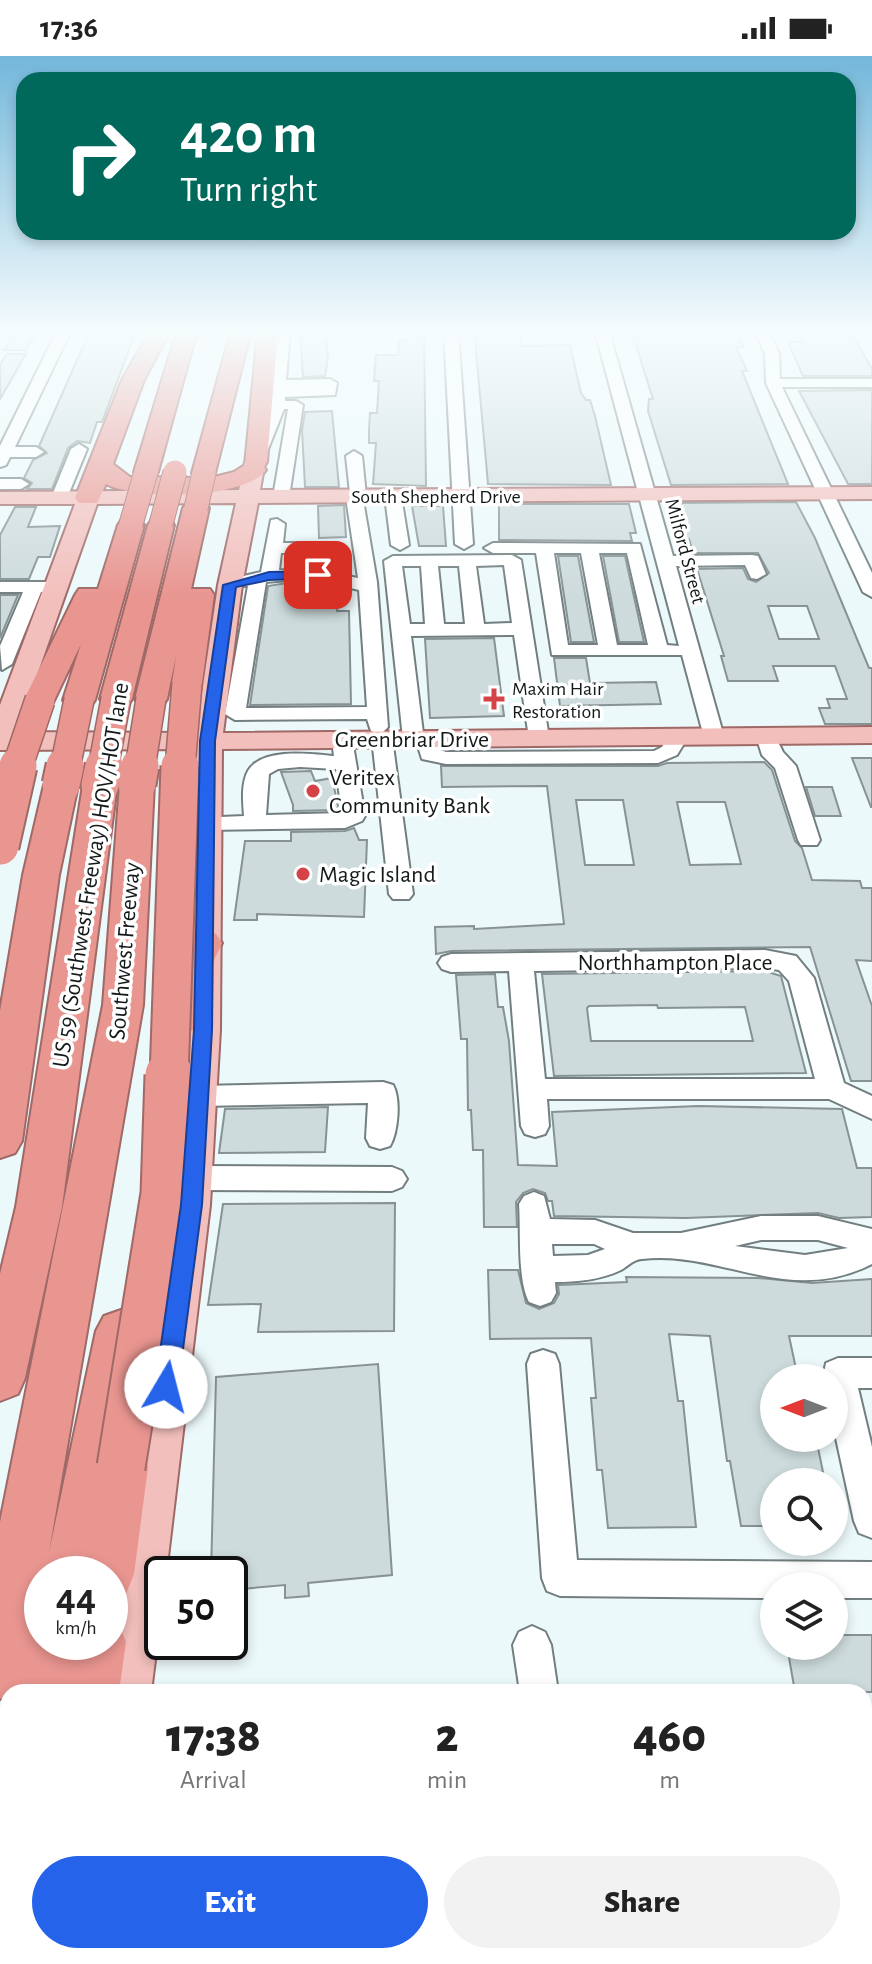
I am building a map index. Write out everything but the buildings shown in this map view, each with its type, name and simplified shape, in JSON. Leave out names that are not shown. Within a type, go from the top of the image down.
[{"type":"highway","points":[[88,498],[118,420]]},
{"type":"highway","name":"Southwest Freeway","points":[[0,1670],[123,1005],[99,784],[79,700],[161,420]]},
{"type":"highway","name":"Southwest Freeway","points":[[0,1141],[41,875],[99,784],[169,691],[190,536],[218,420]]},
{"type":"highway","points":[[100,466],[125,484],[226,484],[249,475],[254,466],[259,420]]},
{"type":"highway","name":"US 59 (Southwest Freeway) HOV/HOT lane","points":[[0,1378],[39,1207],[99,784],[116,699],[177,464]]},
{"type":"highway","points":[[109,1556],[165,1194],[178,795],[169,691],[203,573],[190,536]]},
{"type":"highway","points":[[0,846],[11,787],[40,700],[86,598],[119,562]]},
{"type":"highway","points":[[76,1556],[188,975],[203,943]]},
{"type":"highway","points":[[51,1684],[56,1660]]},
{"type":"highway","points":[[90,1684],[94,1660]]},
{"type":"main road","points":[[127,1684],[193,1178],[203,1030],[208,741],[230,585],[254,466]]},
{"type":"main road","name":"South Shepherd Drive","points":[[0,498],[61,488],[88,498],[872,493]]},
{"type":"main road","points":[[0,740],[45,587],[88,498]]},
{"type":"main road","name":"Greenbriar Drive","points":[[0,740],[327,739],[379,730],[420,738],[872,735]]},
{"type":"main road","points":[[206,810],[215,775],[226,762],[244,752],[327,739]]},
{"type":"main road","points":[[0,783],[4,778],[37,764],[159,762],[191,772],[206,810]]},
{"type":"street","points":[[21,420],[2,460],[33,460]]},
{"type":"street","points":[[254,466],[269,420]]},
{"type":"street","points":[[281,497],[294,420]]},
{"type":"street","points":[[456,420],[465,549],[475,629]]},
{"type":"street","name":"Milford Street","points":[[626,420],[714,737]]},
{"type":"street","points":[[790,420],[872,592]]},
{"type":"street","points":[[61,488],[76,451]]},
{"type":"street","points":[[354,456],[375,647],[379,730],[401,894]]},
{"type":"street","points":[[0,484],[21,484]]},
{"type":"street","points":[[393,496],[400,545]]},
{"type":"street","points":[[277,524],[235,714],[327,739]]},
{"type":"street","points":[[274,548],[313,548]]},
{"type":"street","points":[[490,554],[544,548],[634,548],[659,651]]},
{"type":"street","points":[[544,548],[559,651],[691,651]]},
{"type":"street","points":[[589,548],[609,651]]},
{"type":"street","points":[[539,738],[512,560],[465,549],[429,561],[393,561],[401,630],[420,738],[430,754],[461,758],[658,757],[670,751],[678,737]]},
{"type":"street","points":[[666,561],[752,560],[757,574]]},
{"type":"street","points":[[429,561],[435,630]]},
{"type":"street","points":[[230,585],[264,577],[318,575],[367,587]]},
{"type":"street","points":[[0,587],[45,587],[2,664]]},
{"type":"street","points":[[401,630],[522,629]]},
{"type":"street","points":[[766,736],[770,750],[785,766],[809,840]]},
{"type":"street","points":[[206,810],[255,823],[345,821],[354,816],[327,739]]},
{"type":"street","points":[[255,823],[257,774],[263,766],[287,761],[327,739]]},
{"type":"street","name":"Northhampton Place","points":[[451,963],[765,959],[787,962],[801,978],[832,1089]]},
{"type":"street","points":[[521,962],[535,1126]]},
{"type":"street","points":[[532,1089],[832,1089],[872,1108]]},
{"type":"street","points":[[199,1096],[383,1092],[380,1138]]},
{"type":"street","points":[[193,1178],[392,1179]]},
{"type":"street","points":[[632,1246],[615,1261],[603,1266],[539,1281],[535,1218],[595,1232],[632,1246],[681,1246],[761,1228],[818,1228],[872,1241]]},
{"type":"street","points":[[681,1246],[762,1265],[830,1266],[849,1262],[872,1250]]},
{"type":"street","points":[[543,1364],[560,1578],[872,1580]]},
{"type":"street","points":[[872,1373],[838,1373],[872,1521]]},
{"type":"street","points":[[532,1645],[538,1684]]},
{"type":"place","name":"Maxim Hair Restoration","points":[[494,699]]},
{"type":"place","name":"Veritex Community Bank","points":[[313,791]]},
{"type":"place","name":"Magic Island","points":[[303,874]]},
{"type":"route","points":[[166,1387],[191,1205],[203,1030],[208,741],[214,680],[230,585],[269,576],[318,575]]}]
